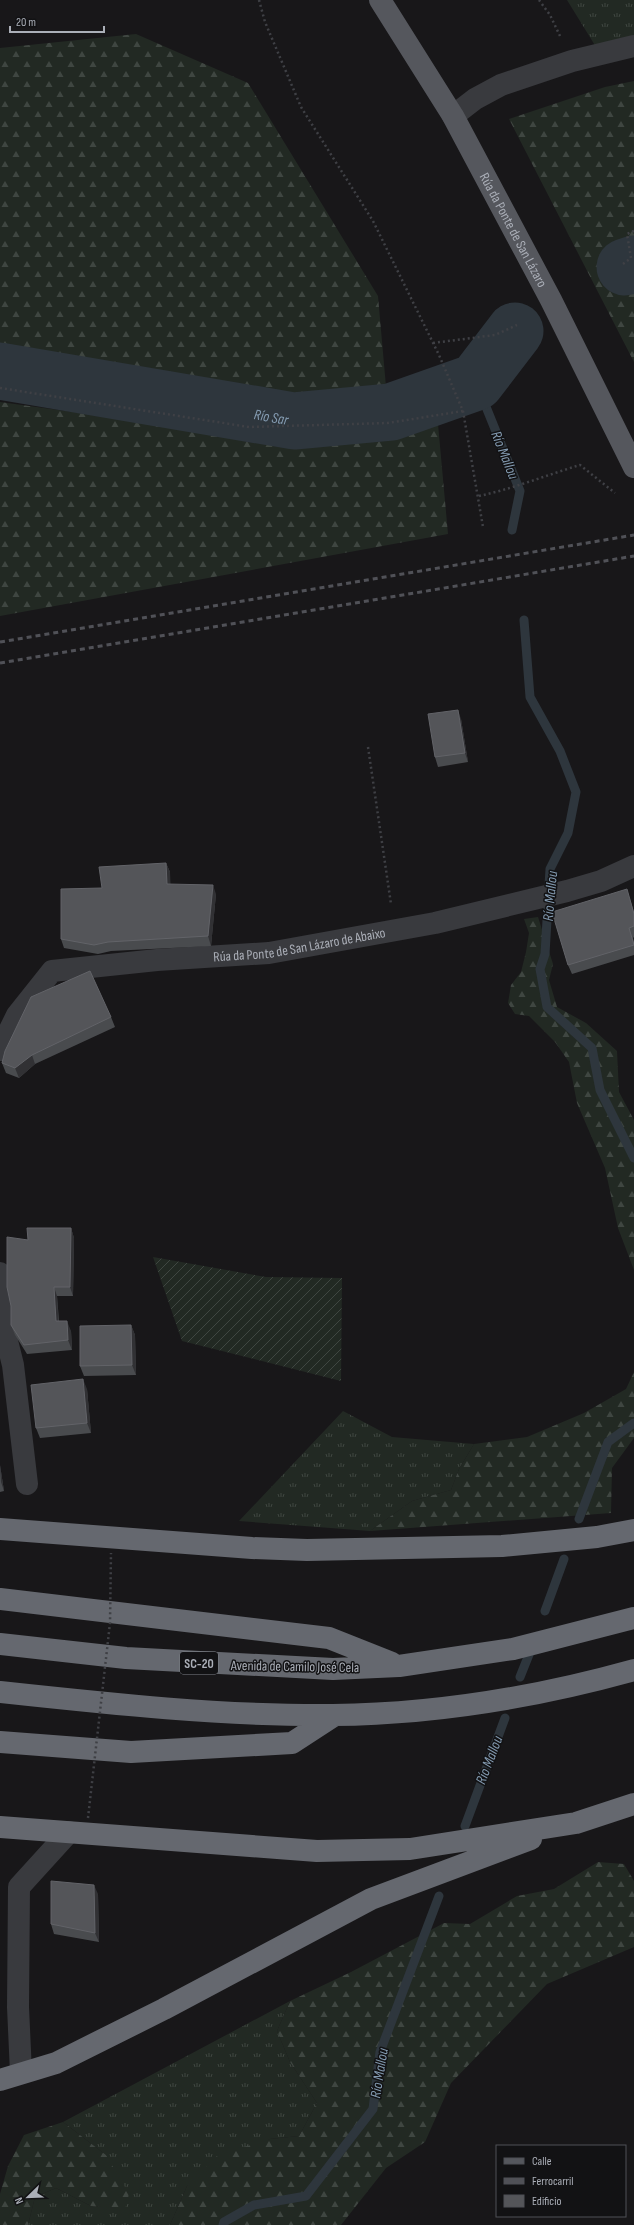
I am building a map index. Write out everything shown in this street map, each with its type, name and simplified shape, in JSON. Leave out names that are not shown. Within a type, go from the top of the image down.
[{"type":"highway","points":[[0,1529],[252,1548],[307,1550],[502,1546],[597,1537],[634,1530]]},
{"type":"highway","points":[[0,1599],[329,1638],[399,1666]]},
{"type":"highway","name":"Avenida de Camilo José Cela","points":[[0,1644],[126,1658],[279,1668],[333,1669],[399,1666],[513,1649],[634,1618]]},
{"type":"highway","points":[[0,1692],[136,1707],[274,1715],[335,1715],[438,1708],[523,1696],[634,1670]]},
{"type":"highway","points":[[0,1742],[132,1752],[292,1743],[335,1715]]},
{"type":"highway","points":[[0,2080],[56,2063],[164,2009],[371,1899],[576,1823],[634,1804]]},
{"type":"highway","points":[[0,1827],[325,1851],[410,1849],[576,1823]]},
{"type":"main road","name":"Rúa da Ponte de San Lázaro","points":[[380,0],[453,116],[551,300],[634,466]]},
{"type":"street","points":[[453,116],[475,99],[501,85],[572,61],[634,46]]},
{"type":"street","name":"Rúa da Ponte de San Lázaro de Abaixo","points":[[0,1050],[17,1015],[52,971],[157,960],[269,953],[435,923],[536,899],[601,881],[634,866]]},
{"type":"street","points":[[0,1273],[4,1329],[13,1365],[27,1484]]},
{"type":"street","points":[[21,2073],[18,2007],[19,1887],[69,1832]]},
{"type":"path","points":[[258,0],[265,22],[301,107],[373,221],[433,342],[463,411],[479,496],[483,527]]},
{"type":"path","points":[[539,0],[550,15],[572,61]]},
{"type":"path","points":[[623,264],[630,258],[627,234],[634,232]]},
{"type":"path","points":[[433,342],[495,335],[517,325]]},
{"type":"path","points":[[0,388],[249,427],[388,423],[463,411]]},
{"type":"path","points":[[479,496],[500,492],[534,478],[580,465],[615,493]]},
{"type":"path","points":[[368,747],[395,930]]},
{"type":"path","points":[[88,1818],[110,1623],[111,1553]]},
{"type":"green space","points":[[567,0],[634,0],[634,38],[596,47]]},
{"type":"green space","points":[[136,34],[248,83],[378,296],[386,387],[311,408],[103,363],[0,345],[0,48]]},
{"type":"green space","points":[[634,81],[634,362],[509,119],[605,87]]},
{"type":"green space","points":[[0,402],[95,415],[358,435],[380,428],[438,424],[448,534],[0,616]]},
{"type":"green space","points":[[538,917],[553,964],[549,980],[557,1007],[586,1023],[617,1051],[619,1092],[634,1120],[634,1270],[618,1228],[605,1168],[577,1103],[569,1062],[555,1042],[529,1016],[515,1014],[508,1003],[511,985],[521,972],[526,952],[529,933],[524,919]]},
{"type":"green space","points":[[153,1257],[266,1277],[342,1278],[341,1381],[182,1341]]},
{"type":"green space","points":[[634,1372],[634,1438],[612,1468],[611,1513],[370,1531],[412,1501],[451,1490],[459,1469],[474,1444],[527,1437],[584,1413],[626,1389]]},
{"type":"green space","points":[[343,1411],[392,1437],[474,1444],[459,1469],[451,1490],[412,1501],[370,1531],[239,1521]]},
{"type":"green space","points":[[598,1862],[624,1864],[634,1881],[634,1947],[547,1984],[451,2083],[425,2142],[386,2168],[341,2225],[170,2225],[187,2186],[218,2155],[270,2139],[299,2136],[317,2103],[290,2062],[277,2031],[290,2001],[351,1972],[444,1923],[470,1924],[517,1896],[554,1889]]},
{"type":"green space","points":[[290,2001],[277,2031],[290,2062],[317,2103],[299,2136],[270,2139],[187,2186],[170,2225],[28,2225],[35,2197],[56,2188],[91,2206],[125,2208],[106,2155],[63,2122]]},
{"type":"green space","points":[[63,2122],[106,2155],[129,2194],[125,2209],[91,2206],[56,2188],[35,2197],[28,2225],[0,2225],[0,2194],[8,2166],[24,2135]]},
{"type":"building","points":[[458,710],[465,753],[435,757],[428,714]]},
{"type":"building","points":[[166,863],[167,884],[213,885],[208,936],[108,942],[94,945],[61,939],[61,889],[102,888],[99,867]]},
{"type":"building","points":[[627,889],[634,914],[634,926],[629,928],[634,945],[568,965],[552,912]]},
{"type":"building","points":[[90,971],[111,1017],[32,1055],[15,1068],[2,1063],[5,1051],[31,997]]},
{"type":"building","points":[[27,1228],[71,1228],[70,1287],[54,1287],[56,1321],[67,1321],[68,1340],[24,1345],[11,1325],[11,1306],[7,1287],[7,1237],[28,1240]]},
{"type":"building","points":[[131,1325],[132,1365],[80,1366],[80,1326]]},
{"type":"building","points":[[83,1379],[87,1423],[36,1428],[31,1385]]},
{"type":"building","points":[[51,1881],[94,1885],[95,1933],[51,1924]]},
{"type":"waterway","name":"Río Sar","points":[[625,267],[634,264]]},
{"type":"waterway","name":"Río Sar","points":[[0,371],[294,421],[391,412],[476,382],[515,331]]},
{"type":"waterway","name":"Río Mallou","points":[[476,382],[520,491],[512,530]]},
{"type":"waterway","name":"Río Mallou","points":[[524,620],[530,697],[560,751],[576,792],[568,833],[550,869],[545,954],[540,969],[547,1007],[592,1048],[600,1090],[634,1158]]},
{"type":"waterway","name":"Río Mallou","points":[[579,1519],[608,1442],[634,1423]]},
{"type":"waterway","name":"Río Mallou","points":[[545,1611],[564,1559]]},
{"type":"waterway","name":"Río Mallou","points":[[520,1677],[530,1652]]},
{"type":"waterway","name":"Río Mallou","points":[[465,1826],[505,1718]]},
{"type":"waterway","name":"Río Mallou","points":[[223,2225],[224,2222],[254,2205],[306,2196],[373,2109],[380,2052],[439,1896]]},
{"type":"railway","points":[[0,642],[634,535]]},
{"type":"railway","points":[[0,663],[634,556]]}]
